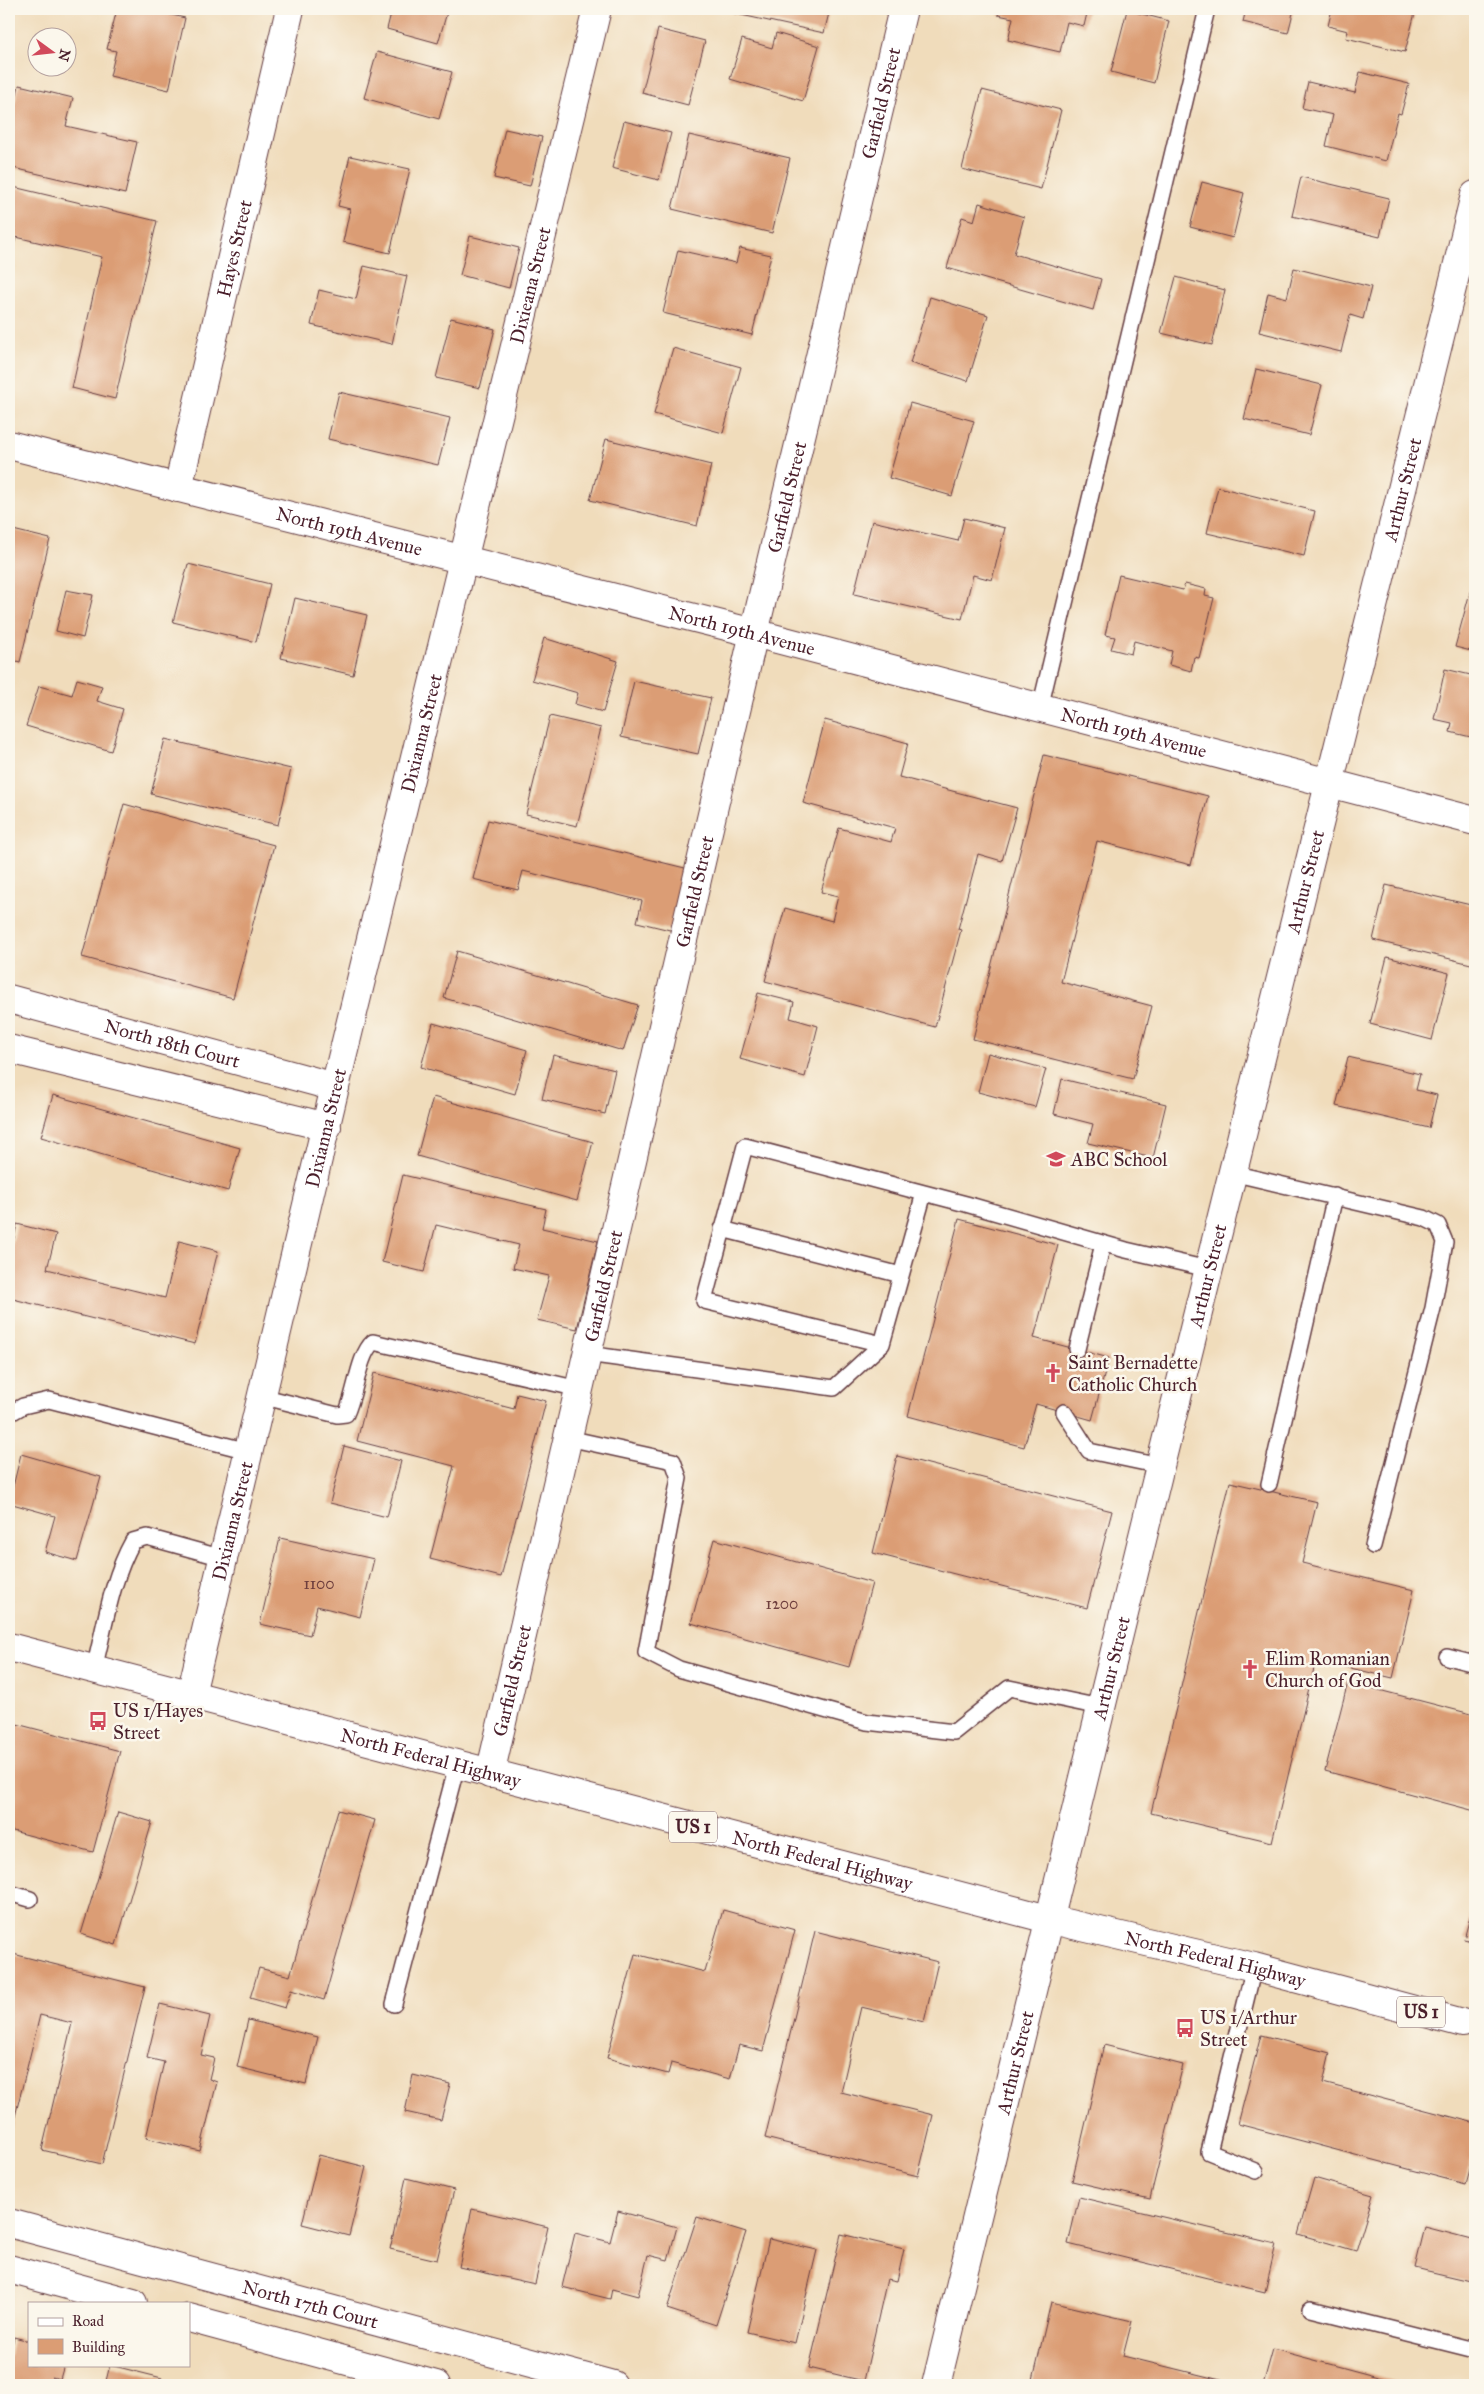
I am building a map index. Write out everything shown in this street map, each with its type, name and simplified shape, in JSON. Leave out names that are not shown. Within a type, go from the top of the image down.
[{"type":"street","name":"Hayes Street","points":[[178,488],[290,9]]},
{"type":"street","name":"Dixieana Street","points":[[463,561],[597,9]]},
{"type":"street","name":"Garfield Street","points":[[490,1774],[754,634],[903,9]]},
{"type":"street","name":"Arthur Street","points":[[936,2385],[1100,1707],[1475,195]]},
{"type":"street","name":"North 19th Avenue","points":[[9,445],[754,634],[1475,821]]},
{"type":"street","name":"Dixianna Street","points":[[191,1694],[335,1087],[463,561]]},
{"type":"street","name":"North 18th Court","points":[[9,999],[335,1087]]},
{"type":"street","points":[[9,1049],[326,1127]]},
{"type":"street","name":"North Federal Highway","points":[[9,1647],[1048,1919],[1254,1967],[1471,2026]]},
{"type":"street","name":"North 17th Court","points":[[9,2223],[613,2385]]},
{"type":"street","points":[[9,2269],[129,2302]]},
{"type":"street","points":[[190,2318],[436,2385]]},
{"type":"lane","points":[[1040,708],[1207,9]]},
{"type":"lane","points":[[882,1344],[704,1301],[745,1146],[924,1193],[1103,1244],[1208,1269]]},
{"type":"lane","points":[[1232,1173],[1424,1218],[1438,1225],[1445,1242],[1433,1308],[1373,1546]]},
{"type":"lane","points":[[587,1354],[834,1388],[882,1344],[924,1193]]},
{"type":"lane","points":[[1268,1484],[1335,1196]]},
{"type":"lane","points":[[722,1229],[901,1275]]},
{"type":"lane","points":[[1077,1349],[1103,1244]]},
{"type":"lane","points":[[261,1396],[337,1415],[346,1414],[353,1399],[366,1349],[374,1342],[579,1389]]},
{"type":"lane","points":[[9,1414],[23,1406],[49,1400],[248,1451]]},
{"type":"lane","points":[[1064,1412],[1089,1451],[1160,1466]]},
{"type":"lane","points":[[568,1438],[673,1461],[679,1478],[646,1652],[679,1669],[867,1722],[954,1732],[1009,1688],[1100,1707]]},
{"type":"lane","points":[[94,1669],[114,1585],[133,1541],[147,1537],[223,1558]]},
{"type":"lane","points":[[1447,1657],[1475,1664]]},
{"type":"lane","points":[[394,2004],[457,1765]]},
{"type":"lane","points":[[9,1893],[30,1899]]},
{"type":"lane","points":[[1254,1967],[1210,2152],[1256,2171]]},
{"type":"lane","points":[[1311,2309],[1475,2350]]},
{"type":"building","points":[[117,9],[146,9],[185,18],[169,90],[110,76],[116,51],[107,49]]},
{"type":"building","points":[[392,9],[448,9],[438,43],[387,29]]},
{"type":"building","points":[[733,9],[830,9],[824,33],[732,13]]},
{"type":"building","points":[[999,9],[1088,9],[1084,26],[1067,22],[1060,52],[1008,40],[1013,18],[998,15]]},
{"type":"building","points":[[1246,9],[1294,9],[1288,33],[1243,22]]},
{"type":"building","points":[[1332,9],[1416,9],[1405,52],[1346,38],[1348,31],[1328,26]]},
{"type":"building","points":[[1127,10],[1169,21],[1154,83],[1111,72]]},
{"type":"building","points":[[658,29],[705,41],[688,105],[642,93]]},
{"type":"building","points":[[776,33],[819,46],[803,101],[730,79],[742,39],[772,48]]},
{"type":"building","points":[[377,52],[452,72],[439,119],[364,98]]},
{"type":"building","points":[[1360,72],[1409,84],[1401,114],[1398,113],[1386,161],[1326,146],[1333,115],[1302,108],[1308,82],[1355,93]]},
{"type":"building","points":[[19,85],[73,98],[66,126],[137,142],[125,194],[9,167],[9,130]]},
{"type":"building","points":[[982,90],[1061,110],[1041,189],[962,169]]},
{"type":"building","points":[[624,121],[671,133],[659,180],[612,168]]},
{"type":"building","points":[[505,129],[542,137],[530,186],[494,178]]},
{"type":"building","points":[[689,135],[790,158],[772,233],[672,209]]},
{"type":"building","points":[[350,156],[410,169],[390,253],[343,242],[350,209],[338,206]]},
{"type":"building","points":[[1301,177],[1389,198],[1380,237],[1292,216]]},
{"type":"building","points":[[1202,182],[1244,193],[1233,238],[1190,227]]},
{"type":"building","points":[[9,186],[157,221],[115,399],[72,388],[102,257],[16,237],[9,265]]},
{"type":"building","points":[[979,203],[1024,217],[1014,254],[1101,279],[1093,310],[947,268],[962,217],[974,221]]},
{"type":"building","points":[[470,236],[519,248],[509,288],[460,275]]},
{"type":"building","points":[[740,248],[771,255],[752,335],[663,313],[678,250],[736,263]]},
{"type":"building","points":[[364,266],[407,276],[392,344],[311,325],[319,290],[356,299]]},
{"type":"building","points":[[1294,268],[1371,287],[1363,319],[1350,315],[1341,352],[1259,332],[1268,293],[1287,298]]},
{"type":"building","points":[[1176,277],[1225,290],[1212,345],[1161,333]]},
{"type":"building","points":[[930,297],[988,315],[968,381],[910,363]]},
{"type":"building","points":[[451,318],[495,329],[480,388],[436,378]]},
{"type":"building","points":[[673,348],[741,367],[723,433],[654,414]]},
{"type":"building","points":[[1256,369],[1322,385],[1309,435],[1244,419]]},
{"type":"building","points":[[339,392],[450,418],[438,465],[328,439]]},
{"type":"building","points":[[910,403],[974,421],[952,496],[889,478]]},
{"type":"building","points":[[606,439],[711,465],[697,526],[590,500]]},
{"type":"building","points":[[1218,487],[1315,511],[1304,556],[1207,533]]},
{"type":"building","points":[[964,518],[1005,528],[992,580],[973,575],[962,619],[854,594],[872,521],[958,541]]},
{"type":"building","points":[[9,529],[50,539],[20,662],[9,659]]},
{"type":"building","points":[[188,564],[270,584],[256,642],[173,622]]},
{"type":"building","points":[[1119,575],[1183,590],[1185,584],[1206,589],[1205,596],[1214,598],[1199,658],[1194,657],[1191,671],[1169,665],[1172,651],[1134,641],[1131,654],[1111,649],[1115,637],[1105,635]]},
{"type":"building","points":[[1472,585],[1475,586],[1475,652],[1455,647]]},
{"type":"building","points":[[66,590],[93,595],[83,638],[56,631]]},
{"type":"building","points":[[295,598],[367,615],[353,675],[281,658]]},
{"type":"building","points":[[544,638],[618,661],[603,712],[575,704],[578,693],[532,680]]},
{"type":"building","points":[[1445,669],[1475,676],[1475,738],[1450,732],[1452,723],[1434,719]]},
{"type":"building","points":[[77,679],[102,686],[97,701],[123,709],[111,751],[26,726],[39,686],[72,695]]},
{"type":"building","points":[[634,681],[711,698],[698,754],[621,737]]},
{"type":"building","points":[[550,716],[601,728],[577,826],[526,814]]},
{"type":"building","points":[[825,720],[908,743],[899,777],[1017,808],[1002,861],[978,854],[958,929],[961,930],[935,1027],[765,981],[785,908],[832,921],[838,896],[821,892],[839,828],[891,842],[895,828],[803,803]]},
{"type":"building","points":[[165,739],[291,769],[278,825],[151,794]]},
{"type":"building","points":[[1044,755],[1208,796],[1191,865],[1097,841],[1061,982],[1152,1006],[1133,1079],[973,1039]]},
{"type":"building","points":[[124,804],[274,845],[233,998],[82,957]]},
{"type":"building","points":[[488,820],[689,869],[674,931],[637,922],[642,901],[523,871],[518,890],[473,879]]},
{"type":"building","points":[[1386,885],[1475,906],[1475,965],[1373,940]]},
{"type":"building","points":[[457,951],[638,1005],[623,1051],[444,998]]},
{"type":"building","points":[[1387,957],[1449,973],[1432,1040],[1370,1024]]},
{"type":"building","points":[[758,993],[794,1002],[790,1018],[818,1026],[805,1077],[740,1059]]},
{"type":"building","points":[[433,1023],[527,1050],[515,1094],[421,1067]]},
{"type":"building","points":[[988,1053],[1046,1069],[1035,1107],[978,1092]]},
{"type":"building","points":[[553,1055],[615,1070],[605,1114],[542,1099]]},
{"type":"building","points":[[1348,1057],[1420,1074],[1416,1090],[1437,1095],[1429,1128],[1336,1106]]},
{"type":"building","points":[[1062,1079],[1166,1104],[1153,1158],[1088,1143],[1093,1124],[1054,1114]]},
{"type":"building","points":[[53,1095],[240,1148],[228,1191],[41,1137]]},
{"type":"building","points":[[433,1097],[593,1142],[577,1201],[417,1156]]},
{"type":"building","points":[[403,1175],[546,1209],[542,1228],[598,1241],[577,1329],[537,1320],[549,1276],[513,1268],[519,1245],[436,1225],[424,1272],[382,1262]]},
{"type":"building","points":[[959,1219],[1058,1245],[1034,1338],[1109,1358],[1092,1420],[1036,1404],[1024,1447],[908,1416]]},
{"type":"building","points":[[17,1224],[56,1234],[47,1269],[165,1298],[179,1241],[218,1251],[195,1344],[9,1298],[9,1260]]},
{"type":"building","points":[[374,1373],[514,1409],[517,1394],[546,1401],[501,1577],[430,1559],[454,1466],[357,1441]]},
{"type":"building","points":[[344,1446],[401,1461],[387,1517],[330,1503]]},
{"type":"building","points":[[21,1454],[101,1477],[77,1561],[45,1552],[55,1516],[9,1503]]},
{"type":"building","points":[[897,1456],[1112,1511],[1087,1608],[873,1553]]},
{"type":"building","name":"Elim Romanian Church of God","points":[[1230,1482],[1317,1502],[1302,1563],[1414,1590],[1393,1678],[1316,1660],[1272,1842],[1151,1813]]},
{"type":"building","points":[[280,1538],[374,1559],[360,1617],[317,1606],[310,1635],[260,1624]]},
{"type":"building","points":[[714,1539],[872,1583],[849,1667],[691,1623]]},
{"type":"building","points":[[1348,1682],[1475,1715],[1475,1811],[1325,1771]]},
{"type":"building","points":[[9,1722],[120,1751],[93,1852],[9,1830]]},
{"type":"building","points":[[338,1810],[375,1820],[324,2000],[291,1990],[285,2008],[250,1998],[259,1968],[290,1976]]},
{"type":"building","points":[[118,1812],[152,1822],[116,1945],[81,1934]]},
{"type":"building","points":[[1475,1899],[1475,1942],[1464,1939]]},
{"type":"building","points":[[723,1910],[795,1930],[763,2051],[739,2045],[730,2079],[671,2063],[668,2074],[607,2058],[635,1954],[705,1972]]},
{"type":"building","points":[[815,1931],[938,1962],[924,2022],[861,2007],[841,2092],[933,2115],[918,2176],[765,2138]]},
{"type":"building","points":[[9,1953],[145,1987],[102,2164],[42,2150],[72,2023],[40,2015],[9,2141]]},
{"type":"building","points":[[160,2004],[210,2016],[201,2055],[214,2058],[209,2079],[217,2082],[200,2151],[146,2138],[164,2062],[147,2058]]},
{"type":"building","points":[[248,2020],[318,2037],[306,2084],[237,2067]]},
{"type":"building","points":[[1261,2035],[1330,2053],[1323,2083],[1475,2123],[1475,2147],[1465,2184],[1238,2124]]},
{"type":"building","points":[[1104,2045],[1183,2065],[1150,2199],[1072,2181]]},
{"type":"building","points":[[413,2075],[450,2084],[441,2120],[405,2112]]},
{"type":"building","points":[[319,2155],[366,2167],[349,2236],[302,2224]]},
{"type":"building","points":[[1475,2160],[1475,2173],[1471,2172]]},
{"type":"building","points":[[406,2178],[454,2190],[437,2260],[390,2249]]},
{"type":"building","points":[[1314,2178],[1373,2195],[1356,2251],[1298,2234]]},
{"type":"building","points":[[1079,2197],[1276,2244],[1265,2292],[1068,2244]]},
{"type":"building","points":[[472,2209],[548,2227],[535,2284],[459,2267]]},
{"type":"building","points":[[618,2211],[677,2227],[668,2260],[648,2255],[638,2296],[612,2289],[610,2299],[562,2287],[575,2233],[610,2242]]},
{"type":"building","points":[[697,2217],[746,2232],[716,2325],[667,2309]]},
{"type":"building","points":[[1425,2227],[1475,2240],[1475,2282],[1415,2268]]},
{"type":"building","points":[[841,2234],[904,2249],[897,2281],[887,2279],[864,2381],[809,2368]]},
{"type":"building","points":[[769,2239],[817,2250],[795,2343],[747,2332]]},
{"type":"building","points":[[1051,2302],[1132,2321],[1123,2356],[1241,2385],[1032,2384]]},
{"type":"building","points":[[14,2337],[28,2341],[28,2366],[64,2366],[60,2379],[52,2377],[50,2385],[9,2385],[9,2359]]},
{"type":"building","points":[[1273,2349],[1408,2385],[1263,2385]]},
{"type":"building","points":[[110,2366],[162,2378],[160,2385],[105,2385]]},
{"type":"place","name":"ABC School","points":[[1056,1159]]},
{"type":"place","name":"Saint Bernadette Catholic Church","points":[[1053,1373]]},
{"type":"place","name":"Elim Romanian Church of God","points":[[1250,1669]]},
{"type":"place","name":"US 1/Hayes Street","points":[[98,1721]]},
{"type":"place","name":"US 1/Arthur Street","points":[[1185,2028]]}]
